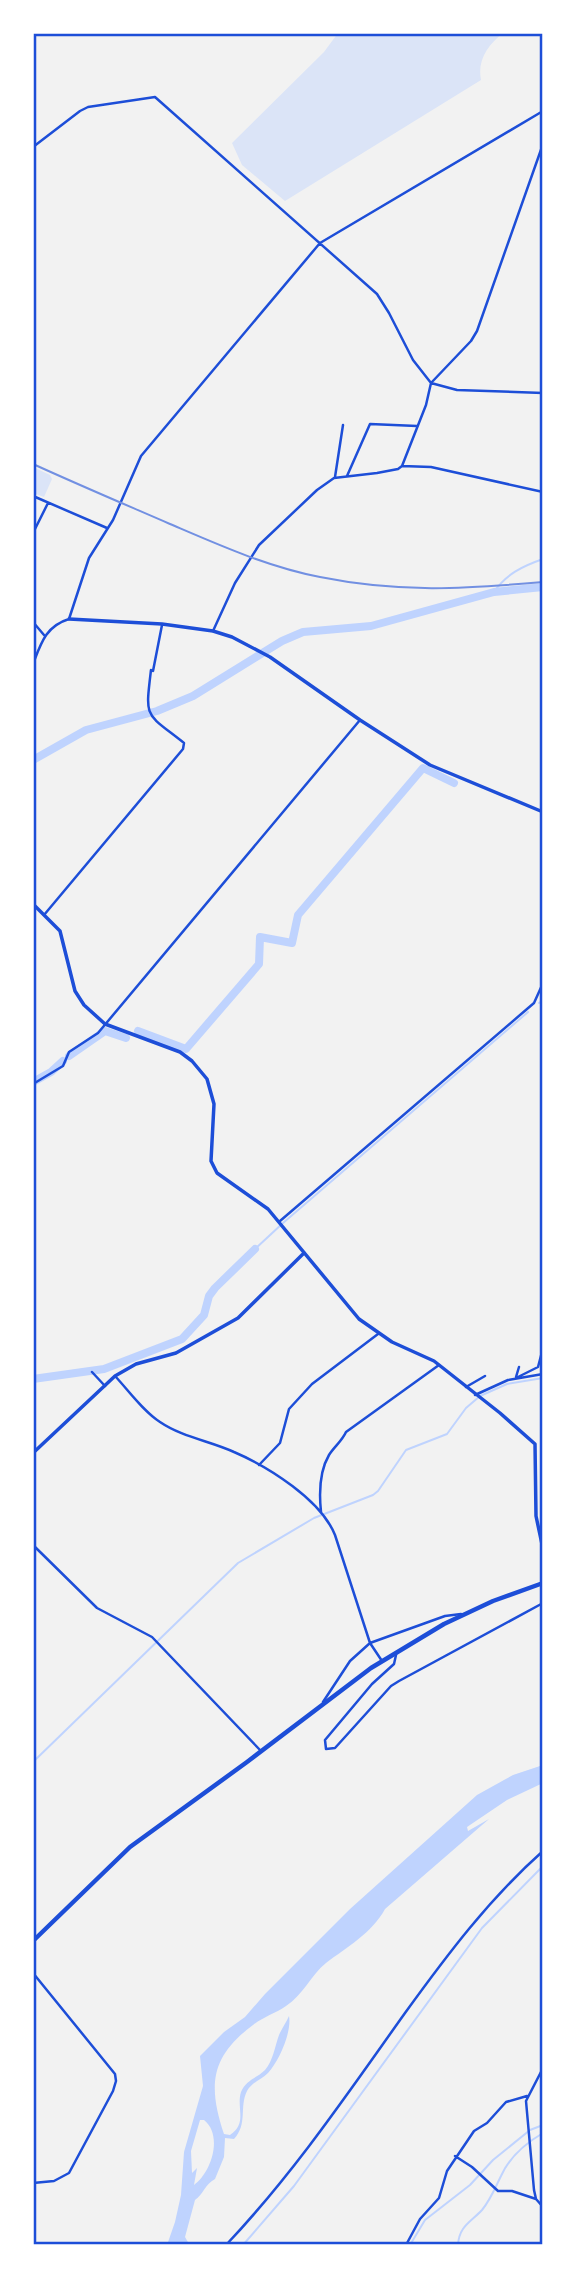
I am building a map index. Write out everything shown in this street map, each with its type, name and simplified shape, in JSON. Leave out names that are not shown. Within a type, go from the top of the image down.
[{"type":"highway","points":[[33,1941],[131,1847],[382,1661],[465,1614],[543,1583]]},
{"type":"main road","points":[[68,620],[162,624],[213,631],[259,650],[430,765],[543,812]]},
{"type":"main road","points":[[33,904],[60,931],[78,997],[105,1024],[180,1052],[201,1070],[211,1087],[214,1104],[210,1155],[213,1168],[221,1178],[260,1201],[354,1314],[378,1334],[434,1361],[535,1444],[536,1516],[543,1549]]},
{"type":"main road","points":[[33,1452],[115,1376],[136,1364],[176,1353],[238,1318],[304,1254]]},
{"type":"street","points":[[33,147],[88,107],[155,97],[377,294],[413,360],[431,383],[457,390],[543,393]]},
{"type":"street","points":[[33,664],[44,635],[50,628],[68,620],[89,558],[107,528],[142,456],[320,243],[543,111]]},
{"type":"street","points":[[402,466],[426,405],[431,383],[471,341],[477,331],[543,144]]},
{"type":"street","points":[[347,476],[370,424],[417,426]]},
{"type":"street","points":[[334,478],[343,425]]},
{"type":"street","points":[[213,631],[234,583],[259,545],[317,490],[334,478],[377,473],[402,466],[431,467],[543,492]]},
{"type":"street","points":[[33,496],[107,528]]},
{"type":"street","points":[[33,533],[48,503]]},
{"type":"street","points":[[34,624],[44,635]]},
{"type":"street","points":[[44,915],[183,749],[184,743],[150,716],[147,709],[151,670],[153,671],[162,624]]},
{"type":"street","points":[[33,1084],[63,1066],[69,1052],[94,1037],[360,720]]},
{"type":"street","points":[[280,1224],[534,1003],[543,983]]},
{"type":"street","points":[[259,1465],[280,1443],[289,1409],[312,1384],[378,1334]]},
{"type":"street","points":[[477,1397],[538,1367],[543,1348]]},
{"type":"street","points":[[322,1514],[322,1475],[331,1453],[346,1432],[439,1365]]},
{"type":"street","points":[[515,1378],[519,1367]]},
{"type":"street","points":[[92,1372],[105,1386]]},
{"type":"street","points":[[515,1378],[543,1374]]},
{"type":"street","points":[[115,1376],[159,1422],[235,1452],[259,1465],[288,1482],[322,1514],[335,1535],[370,1643],[382,1661]]},
{"type":"street","points":[[466,1387],[485,1376]]},
{"type":"street","points":[[537,1478],[543,1474]]},
{"type":"street","points":[[33,1545],[97,1608],[157,1643],[261,1752]]},
{"type":"street","points":[[396,1652],[394,1664],[372,1684],[325,1740],[326,1749],[335,1748],[391,1686],[543,1603]]},
{"type":"street","points":[[321,1705],[350,1661],[370,1643],[445,1616],[465,1614]]},
{"type":"street","points":[[226,2245],[297,2164],[465,1932],[502,1889],[543,1851]]},
{"type":"street","points":[[33,1973],[115,2074],[116,2081],[69,2173],[54,2181],[33,2183]]},
{"type":"street","points":[[536,2199],[527,2096],[543,2068]]},
{"type":"street","points":[[407,2245],[420,2220],[439,2198],[447,2171],[474,2131],[486,2123],[499,2108],[514,2099],[527,2096]]},
{"type":"street","points":[[455,2156],[498,2190],[512,2190],[536,2199],[543,2207]]},
{"type":"shaded area","points":[[338,33],[503,33],[482,60],[481,80],[285,201],[242,165],[232,143],[324,52]]},
{"type":"shaded area","points":[[33,467],[50,475],[52,479],[44,497],[33,493]]},
{"type":"water","points":[[543,1765],[543,1783],[507,1800],[467,1827],[468,1831],[489,1819],[385,1909],[366,1932],[326,1963],[292,2001],[253,2025],[228,2049],[216,2073],[215,2087],[224,2134],[230,2135],[239,2125],[241,2092],[268,2066],[289,2016],[289,2030],[280,2054],[268,2073],[247,2091],[241,2127],[234,2139],[225,2138],[224,2157],[215,2179],[195,2200],[185,2237],[189,2244],[167,2245],[181,2195],[184,2152],[203,2086],[200,2056],[224,2032],[245,2017],[350,1909],[477,1795],[513,1775]],"holes":[[[200,2120],[204,2120],[213,2135],[213,2153],[206,2171],[194,2185],[197,2168],[192,2173],[191,2151]]]},
{"type":"waterway","points":[[494,592],[516,571],[543,559]]},
{"type":"waterway","points":[[33,760],[86,730],[157,711],[193,696],[282,641],[303,632],[371,626],[494,592],[543,587]]},
{"type":"waterway","points":[[138,1031],[186,1049],[259,964],[260,937],[292,943],[298,915],[423,768],[454,783]]},
{"type":"waterway","points":[[539,1003],[543,1000]]},
{"type":"waterway","points":[[255,1249],[528,1012]]},
{"type":"waterway","points":[[69,1056],[105,1031],[126,1038]]},
{"type":"waterway","points":[[33,1082],[51,1072],[63,1061]]},
{"type":"waterway","points":[[33,1379],[104,1369],[182,1339],[204,1315],[209,1296],[215,1288],[255,1249]]},
{"type":"waterway","points":[[33,1762],[238,1563],[314,1518],[373,1495],[406,1450],[447,1434],[466,1408],[480,1396],[507,1384],[543,1378]]},
{"type":"waterway","points":[[243,2245],[294,2186],[482,1928],[543,1866]]},
{"type":"waterway","points":[[410,2245],[425,2220],[470,2185],[493,2160],[530,2130],[543,2125]]},
{"type":"waterway","points":[[458,2245],[463,2229],[485,2206],[513,2157],[543,2133]]},
{"type":"railway","points":[[33,464],[225,547],[301,573],[377,586],[459,588],[543,582]]}]
